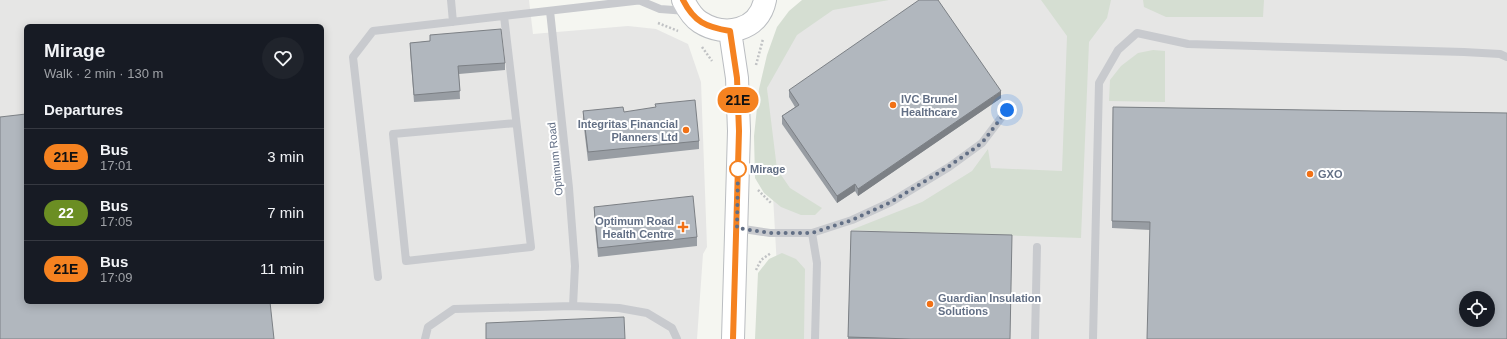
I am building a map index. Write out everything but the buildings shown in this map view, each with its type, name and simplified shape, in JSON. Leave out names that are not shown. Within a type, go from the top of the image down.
[{"type":"main road","points":[[686,6],[699,22],[712,28],[730,31],[738,30],[756,19],[763,10],[765,0]]},
{"type":"main road","points":[[730,31],[737,78],[739,131],[733,339]]},
{"type":"lane","points":[[451,0],[453,22]]},
{"type":"lane","points":[[378,277],[353,57],[373,31],[642,1],[660,9],[686,6]]},
{"type":"lane","name":"Optimum Road","points":[[550,11],[570,188],[575,266],[573,306]]},
{"type":"lane","points":[[504,16],[531,247],[406,261],[393,134],[516,123]]},
{"type":"lane","points":[[1093,339],[1099,83],[1118,50],[1137,33],[1188,44],[1464,52],[1500,54],[1507,57]]},
{"type":"lane","points":[[737,228],[770,233],[812,233],[852,220],[891,202],[919,186],[982,143],[1007,110]]},
{"type":"lane","points":[[812,233],[817,263],[815,339]]},
{"type":"lane","points":[[1035,339],[1037,248]]},
{"type":"lane","points":[[425,339],[428,327],[454,309],[573,306],[619,308],[647,313],[672,328],[678,339]]},
{"type":"shaded area","points":[[0,0],[529,0],[533,34],[628,26],[656,29],[688,44],[701,82],[707,247],[703,254],[697,339],[0,339]]},
{"type":"shaded area","points":[[802,0],[889,0],[833,10],[797,35],[767,88],[777,169],[790,188],[822,208],[815,215],[801,215],[781,207],[764,193],[755,178],[754,136],[759,89],[767,55],[777,27],[789,11]]},
{"type":"shaded area","points":[[840,0],[1507,0],[1507,339],[781,339],[767,88],[788,30]]},
{"type":"shaded area","points":[[1041,0],[1111,0],[1107,18],[1089,42],[1081,238],[851,230],[922,202],[972,171],[988,149],[991,168],[1062,171],[1067,36]]},
{"type":"shaded area","points":[[1143,0],[1264,0],[1263,17],[1166,17],[1144,7]]},
{"type":"shaded area","points":[[1153,50],[1165,51],[1165,102],[1109,101],[1110,80],[1121,66],[1138,53]]},
{"type":"shaded area","points":[[782,253],[796,259],[805,269],[804,339],[755,339],[758,273],[769,259]]},
{"type":"bus line","name":"21E","points":[[683,0],[689,12],[699,22],[712,28],[730,31],[737,78],[739,131],[733,339]]},
{"type":"place","name":"IVC Brunel Healthcare","points":[[893,105]]},
{"type":"place","name":"Integritas Financial Planners Ltd","points":[[686,130]]},
{"type":"place","name":"Mirage","points":[[738,169]]},
{"type":"place","name":"GXO","points":[[1310,174]]},
{"type":"place","name":"Optimum Road Health Centre","points":[[683,227]]},
{"type":"place","name":"Guardian Insulation Solutions","points":[[930,304]]},
{"type":"route","points":[[738,169],[737,228],[770,233],[812,233],[852,220],[891,202],[919,186],[982,143],[1007,110]]}]
